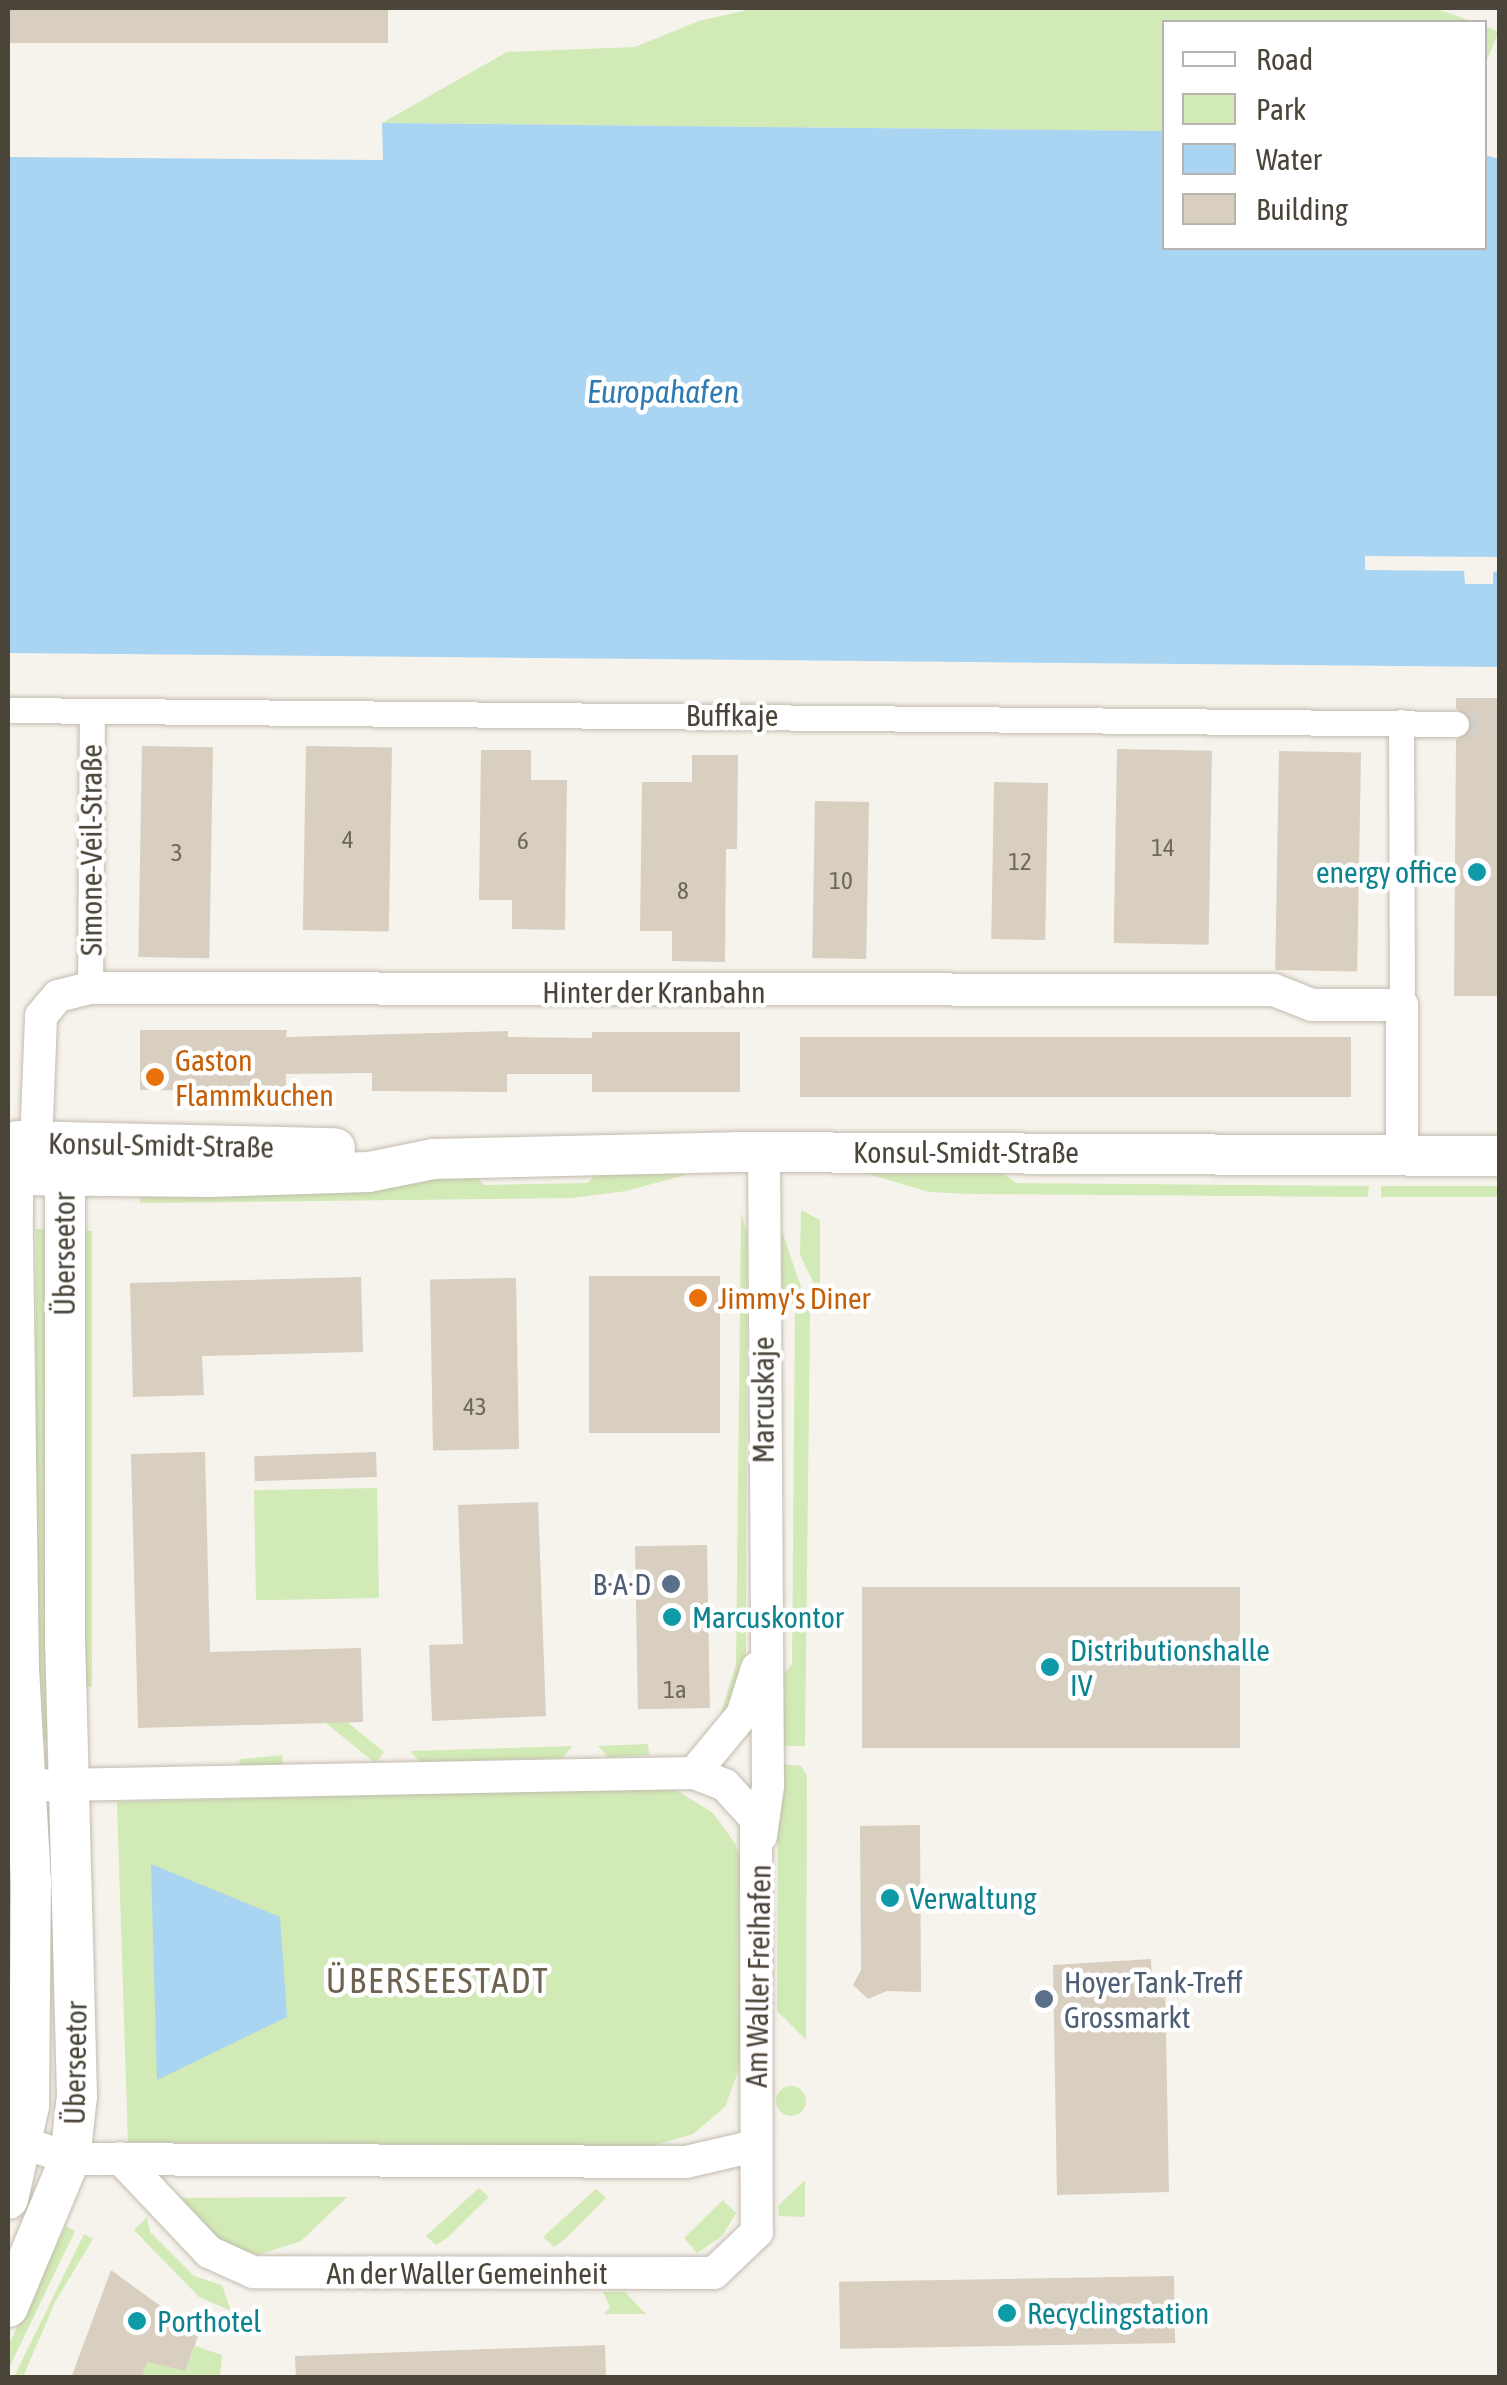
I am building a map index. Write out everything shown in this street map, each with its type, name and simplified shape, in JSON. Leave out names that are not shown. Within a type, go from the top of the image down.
[{"type":"street","name":"Buffkaje","points":[[8,710],[1456,724]]},
{"type":"street","name":"Simone-Veil-Straße","points":[[90,988],[92,711]]},
{"type":"street","points":[[1401,722],[1402,1155]]},
{"type":"street","name":"Hinter der Kranbahn","points":[[16,1158],[41,1016],[58,996],[90,988],[1274,990],[1312,1005],[1402,1005]]},
{"type":"street","name":"Konsul-Smidt-Straße","points":[[16,1158],[359,1148],[433,1159],[764,1152],[1500,1156]]},
{"type":"street","name":"Marcuskaje","points":[[760,1840],[768,1786],[762,1649],[764,1152]]},
{"type":"street","name":"Überseetor","points":[[8,2199],[31,1902],[16,1785],[16,1158],[64,1178],[77,2096],[70,2159],[8,2308]]},
{"type":"street","name":"Konsul-Smidt-Straße","points":[[64,1178],[368,1172],[433,1159]]},
{"type":"street","name":"Marcuskaje","points":[[694,1774],[742,1715],[762,1649]]},
{"type":"street","name":"Am Waller Freihafen","points":[[16,1785],[694,1774],[725,1785],[742,1800],[760,1840],[755,2146]]},
{"type":"street","points":[[15,2140],[70,2159],[686,2162],[755,2146]]},
{"type":"street","name":"An der Waller Gemeinheit","points":[[120,2158],[208,2252],[252,2272],[714,2273],[757,2232],[755,2146]]},
{"type":"green space","points":[[756,8],[1434,8],[1468,20],[1162,20],[1162,131],[382,123],[507,52],[635,47],[699,21]]},
{"type":"green space","points":[[1487,27],[1499,32],[1487,60]]},
{"type":"green space","points":[[686,1168],[685,1175],[626,1191],[572,1198],[140,1203],[141,1197],[165,1192],[472,1173],[484,1185],[587,1183],[602,1169]]},
{"type":"green space","points":[[855,1170],[998,1170],[1016,1183],[1369,1186],[1368,1197],[972,1194],[929,1192]]},
{"type":"green space","points":[[1381,1186],[1499,1186],[1499,1197],[1381,1197]]},
{"type":"green space","points":[[801,1210],[820,1220],[820,1296],[800,1255]]},
{"type":"green space","points":[[741,1213],[747,1233],[746,1665],[739,1695],[718,1723],[736,1665]]},
{"type":"green space","points":[[36,1229],[49,1229],[49,1740],[36,1740]]},
{"type":"green space","points":[[82,1231],[92,1231],[92,1687],[82,1687]]},
{"type":"green space","points":[[782,1231],[810,1314],[805,1746],[779,1746],[779,1680],[792,1664],[795,1309],[782,1293]]},
{"type":"green space","points":[[377,1488],[379,1598],[256,1600],[254,1490]]},
{"type":"green space","points":[[313,1694],[384,1752],[375,1763],[304,1705]]},
{"type":"green space","points":[[648,1744],[649,1755],[608,1757],[598,1746]]},
{"type":"green space","points":[[572,1746],[563,1758],[420,1762],[410,1751]]},
{"type":"green space","points":[[282,1755],[283,1765],[240,1769],[239,1759]]},
{"type":"green space","points":[[778,1764],[801,1766],[807,1776],[806,2040],[777,2011]]},
{"type":"green space","points":[[676,1790],[713,1813],[736,1845],[744,1872],[742,2061],[725,2107],[693,2134],[653,2146],[128,2142],[117,1802]]},
{"type":"green space","points":[[791,2086],[802,2090],[806,2101],[802,2112],[791,2116],[780,2112],[776,2101],[780,2090]]},
{"type":"green space","points":[[805,2180],[805,2217],[779,2216],[778,2206]]},
{"type":"green space","points":[[479,2188],[489,2197],[447,2238],[436,2245],[426,2236]]},
{"type":"green space","points":[[596,2189],[606,2198],[554,2247],[543,2237]]},
{"type":"green space","points":[[347,2197],[301,2241],[258,2255],[223,2245],[174,2198]]},
{"type":"green space","points":[[723,2200],[736,2213],[722,2236],[697,2253],[684,2238]]},
{"type":"green space","points":[[147,2217],[150,2232],[194,2276],[222,2285],[231,2311],[199,2297],[134,2230]]},
{"type":"green space","points":[[66,2226],[75,2231],[8,2370],[8,2346]]},
{"type":"green space","points":[[84,2234],[93,2239],[55,2302],[23,2377],[14,2377]]},
{"type":"green space","points":[[603,2292],[625,2292],[646,2314],[604,2314],[610,2307]]},
{"type":"green space","points":[[195,2346],[222,2355],[220,2377],[142,2378],[147,2362],[185,2371]]},
{"type":"water","name":"Europahafen","points":[[382,123],[1162,131],[1162,250],[1487,250],[1487,156],[1499,159],[1499,667],[8,653],[8,157],[383,160]]},
{"type":"water","points":[[151,1864],[280,1917],[287,2017],[157,2080]]},
{"type":"pier","points":[[1365,556],[1499,557],[1499,571],[1493,572],[1493,584],[1465,584],[1464,571],[1365,570]]},
{"type":"building","points":[[8,8],[388,8],[388,43],[8,43]]},
{"type":"building","name":"energy office","points":[[1456,698],[1500,698],[1500,996],[1454,996],[1456,740],[1472,723],[1456,708]]},
{"type":"building","points":[[142,746],[213,747],[209,958],[138,957]]},
{"type":"building","points":[[306,746],[392,748],[389,931],[303,930]]},
{"type":"building","points":[[1117,749],[1212,751],[1209,945],[1114,943]]},
{"type":"building","points":[[481,750],[531,750],[531,780],[567,780],[565,930],[512,929],[512,900],[479,900]]},
{"type":"building","points":[[1279,751],[1361,752],[1357,971],[1275,970]]},
{"type":"building","points":[[692,755],[738,755],[737,849],[726,849],[725,962],[672,961],[672,931],[640,931],[642,782],[692,782]]},
{"type":"building","points":[[994,782],[1048,783],[1045,940],[991,939]]},
{"type":"building","points":[[815,801],[869,802],[866,959],[812,958]]},
{"type":"building","points":[[140,1030],[287,1030],[286,1037],[508,1031],[508,1037],[592,1038],[592,1032],[740,1032],[740,1092],[592,1092],[592,1074],[507,1074],[507,1092],[372,1091],[372,1073],[286,1074],[286,1091],[140,1090]]},
{"type":"building","points":[[800,1037],[1351,1037],[1351,1097],[800,1097]]},
{"type":"building","points":[[589,1276],[720,1276],[720,1433],[589,1433]]},
{"type":"building","points":[[361,1277],[363,1352],[202,1356],[204,1395],[133,1397],[130,1283]]},
{"type":"building","points":[[516,1278],[519,1449],[433,1450],[430,1280]]},
{"type":"building","points":[[205,1452],[210,1652],[361,1648],[363,1722],[138,1728],[131,1454]]},
{"type":"building","points":[[376,1452],[377,1477],[255,1481],[254,1456]]},
{"type":"building","points":[[538,1502],[546,1716],[432,1721],[429,1645],[463,1644],[458,1505]]},
{"type":"building","name":"Marcuskontor","points":[[707,1545],[710,1708],[638,1709],[635,1546]]},
{"type":"building","name":"Distributionshalle IV","points":[[862,1587],[1240,1587],[1240,1748],[862,1748]]},
{"type":"building","name":"Verwaltung","points":[[920,1825],[921,1992],[887,1991],[868,1999],[853,1985],[861,1970],[860,1826]]},
{"type":"building","points":[[1151,1959],[1152,1983],[1165,1982],[1169,2192],[1057,2195],[1053,1965]]},
{"type":"building","name":"Porthotel","points":[[111,2270],[199,2334],[185,2371],[147,2362],[142,2378],[71,2378]]},
{"type":"building","name":"Recyclingstation","points":[[1174,2276],[1175,2343],[840,2349],[839,2282]]},
{"type":"building","points":[[605,2345],[606,2378],[296,2378],[295,2356]]},
{"type":"tunnel","points":[[1456,724],[1500,724]]},
{"type":"place","name":"energy office","points":[[1477,872]]},
{"type":"place","name":"Gaston Flammkuchen","points":[[155,1077]]},
{"type":"place","name":"Jimmy's Diner","points":[[698,1298]]},
{"type":"place","name":"B·A·D","points":[[671,1584]]},
{"type":"place","name":"Marcuskontor","points":[[672,1617]]},
{"type":"place","name":"Distributionshalle IV","points":[[1050,1667]]},
{"type":"place","name":"Verwaltung","points":[[890,1898]]},
{"type":"place","name":"Hoyer Tank-Treff Grossmarkt","points":[[1044,1999]]},
{"type":"place","name":"Recyclingstation","points":[[1007,2313]]},
{"type":"place","name":"Porthotel","points":[[137,2321]]},
{"type":"district","name":"ÜBERSEESTADT","points":[[438,1980]]}]
